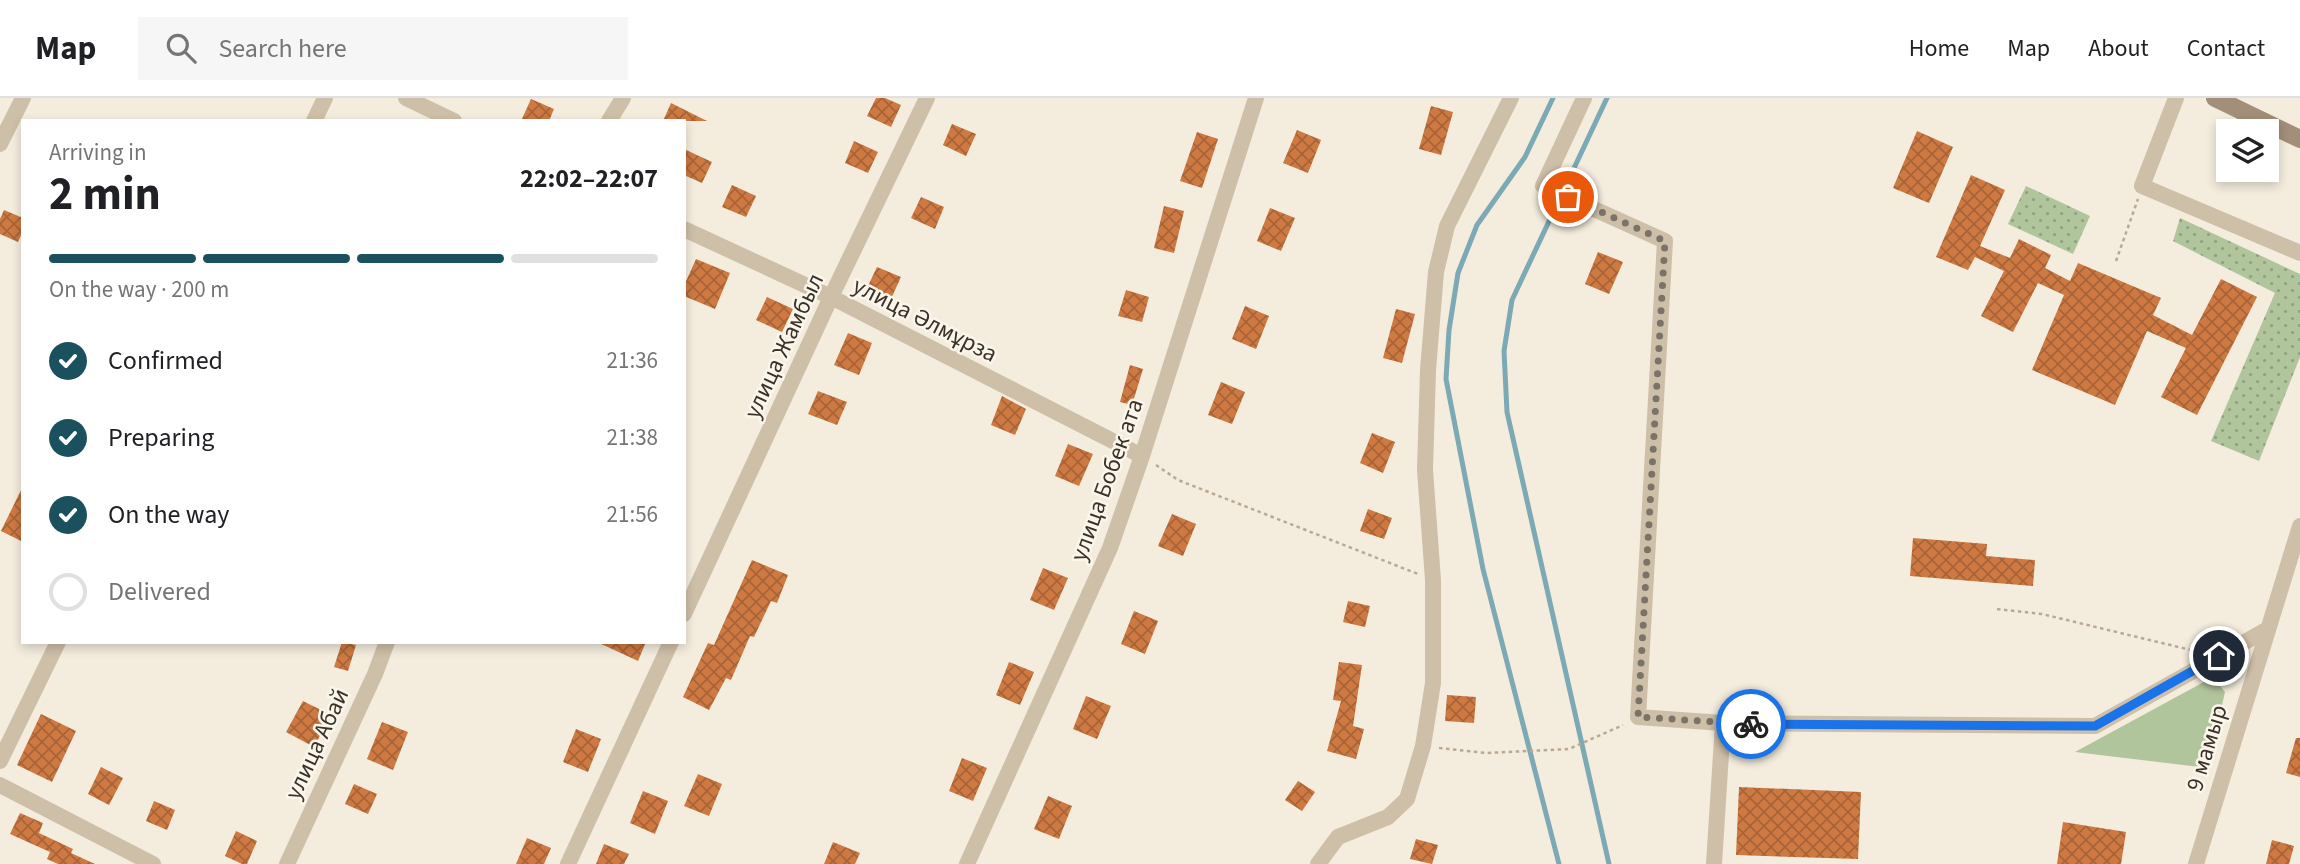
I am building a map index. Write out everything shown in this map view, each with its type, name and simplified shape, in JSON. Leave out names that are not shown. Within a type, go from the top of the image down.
[{"type":"street","points":[[0,144],[23,98]]},
{"type":"street","points":[[315,119],[325,98]]},
{"type":"street","points":[[406,98],[450,119]]},
{"type":"street","points":[[610,119],[623,98]]},
{"type":"street","name":"улица Жамбыл","points":[[686,610],[927,98]]},
{"type":"street","name":"улица Бобек ата","points":[[967,864],[1111,548],[1256,98]]},
{"type":"street","points":[[1318,864],[1338,837],[1388,817],[1407,799],[1423,746],[1433,683],[1433,580],[1425,470],[1428,370],[1436,272],[1447,226],[1511,98]]},
{"type":"street","points":[[1584,98],[1543,186],[1665,241],[1638,717],[1723,723],[2095,726],[2268,629]]},
{"type":"street","points":[[2176,98],[2142,186],[2300,253]]},
{"type":"street","points":[[2216,98],[2300,139]]},
{"type":"street","name":"улица Әлмұрза","points":[[686,230],[831,298],[1142,456]]},
{"type":"street","name":"9 мамыр","points":[[2196,864],[2300,526]]},
{"type":"street","points":[[0,761],[57,644]]},
{"type":"street","name":"улица Абай","points":[[287,864],[386,644]]},
{"type":"street","points":[[568,864],[670,644]]},
{"type":"street","points":[[1714,864],[1723,723]]},
{"type":"street","points":[[0,785],[153,864]]},
{"type":"path","points":[[2116,261],[2142,186]]},
{"type":"path","points":[[1142,456],[1178,480],[1433,580]]},
{"type":"path","points":[[1997,609],[2042,614],[2219,656]]},
{"type":"path","points":[[1423,746],[1486,753],[1569,749],[1638,717]]},
{"type":"green space","points":[[2026,186],[2090,216],[2073,254],[2008,224]]},
{"type":"green space","points":[[2180,218],[2300,274],[2300,357],[2259,461],[2211,441],[2275,293],[2173,241]]},
{"type":"green space","points":[[2213,677],[2225,692],[2208,768],[2075,752]]},
{"type":"building","points":[[876,98],[885,98],[901,105],[891,127],[867,116]]},
{"type":"building","points":[[531,99],[554,109],[550,119],[522,119]]},
{"type":"building","points":[[671,103],[707,121],[686,119],[664,119]]},
{"type":"building","points":[[1431,106],[1453,112],[1441,155],[1419,149]]},
{"type":"building","points":[[952,124],[976,134],[966,156],[943,145]]},
{"type":"building","points":[[1297,130],[1321,140],[1308,173],[1283,163]]},
{"type":"building","points":[[1917,131],[1953,147],[1929,203],[1893,188]]},
{"type":"building","points":[[1197,132],[1218,139],[1202,188],[1180,181]]},
{"type":"building","points":[[854,141],[878,152],[868,173],[845,163]]},
{"type":"building","points":[[686,150],[712,162],[702,183],[686,176]]},
{"type":"building","points":[[1971,175],[2005,190],[1980,246],[2010,258],[2019,239],[2051,255],[2045,268],[2070,281],[2078,263],[2161,298],[2153,315],[2192,335],[2221,279],[2257,297],[2197,415],[2161,397],[2186,348],[2147,331],[2115,405],[2032,370],[2064,295],[2038,283],[2013,332],[1981,316],[2004,271],[1975,257],[1968,270],[1936,257]]},
{"type":"building","points":[[732,185],[756,196],[746,217],[722,207]]},
{"type":"building","points":[[921,197],[944,207],[935,229],[911,218]]},
{"type":"building","points":[[1164,206],[1184,211],[1174,253],[1154,248]]},
{"type":"building","points":[[1270,208],[1295,218],[1281,251],[1257,241]]},
{"type":"building","points":[[4,210],[21,217],[21,235],[18,242],[0,234],[0,219]]},
{"type":"building","points":[[1598,252],[1623,262],[1609,294],[1585,284]]},
{"type":"building","points":[[696,259],[730,273],[715,309],[686,297],[686,282]]},
{"type":"building","points":[[877,267],[901,277],[891,299],[867,288]]},
{"type":"building","points":[[1126,290],[1149,297],[1142,322],[1118,316]]},
{"type":"building","points":[[767,297],[793,309],[782,332],[756,320]]},
{"type":"building","points":[[1245,306],[1269,316],[1256,349],[1232,339]]},
{"type":"building","points":[[1396,309],[1415,314],[1402,363],[1383,358]]},
{"type":"building","points":[[848,333],[872,343],[859,375],[834,365]]},
{"type":"building","points":[[1130,365],[1143,369],[1132,405],[1120,402]]},
{"type":"building","points":[[1221,382],[1245,392],[1232,424],[1208,415]]},
{"type":"building","points":[[818,391],[847,402],[837,425],[808,414]]},
{"type":"building","points":[[1002,396],[1026,409],[1015,435],[991,425]]},
{"type":"building","points":[[1372,433],[1395,442],[1383,473],[1360,463]]},
{"type":"building","points":[[1068,444],[1093,454],[1079,486],[1055,476]]},
{"type":"building","points":[[21,490],[21,541],[1,531]]},
{"type":"building","points":[[1368,509],[1392,518],[1384,539],[1360,531]]},
{"type":"building","points":[[1172,514],[1196,524],[1183,556],[1158,546]]},
{"type":"building","points":[[1913,538],[1987,544],[1986,556],[2035,560],[2033,586],[1910,576]]},
{"type":"building","points":[[752,560],[788,575],[777,603],[771,601],[754,637],[750,636],[731,680],[726,678],[709,710],[683,697],[708,643],[714,645]]},
{"type":"building","points":[[1043,568],[1068,578],[1054,610],[1030,600]]},
{"type":"building","points":[[1348,601],[1370,606],[1365,627],[1343,622]]},
{"type":"building","points":[[1134,611],[1158,621],[1145,654],[1121,644]]},
{"type":"building","points":[[341,644],[356,645],[348,671],[334,667]]},
{"type":"building","points":[[601,644],[645,644],[638,661]]},
{"type":"building","points":[[1009,662],[1034,672],[1020,705],[996,695]]},
{"type":"building","points":[[1339,662],[1362,665],[1353,726],[1364,729],[1356,759],[1327,751],[1341,701],[1333,700]]},
{"type":"building","points":[[1447,695],[1476,697],[1474,723],[1445,721]]},
{"type":"building","points":[[1086,696],[1111,706],[1097,739],[1073,729]]},
{"type":"building","points":[[303,701],[331,715],[314,747],[286,732]]},
{"type":"building","points":[[41,714],[76,731],[52,782],[17,765]]},
{"type":"building","points":[[382,722],[408,732],[393,770],[367,759]]},
{"type":"building","points":[[576,729],[601,739],[588,772],[563,762]]},
{"type":"building","points":[[2296,738],[2300,738],[2300,777],[2286,773]]},
{"type":"building","points":[[962,758],[987,768],[973,801],[949,791]]},
{"type":"building","points":[[101,767],[123,778],[109,805],[88,794]]},
{"type":"building","points":[[698,774],[722,784],[709,816],[684,806]]},
{"type":"building","points":[[1298,781],[1315,792],[1302,811],[1285,800]]},
{"type":"building","points":[[354,784],[377,794],[368,814],[345,804]]},
{"type":"building","points":[[1739,787],[1861,792],[1858,859],[1736,855]]},
{"type":"building","points":[[643,791],[668,801],[655,834],[630,823]]},
{"type":"building","points":[[1048,796],[1072,806],[1059,839],[1034,829]]},
{"type":"building","points":[[154,801],[175,810],[167,830],[146,821]]},
{"type":"building","points":[[20,813],[43,823],[39,833],[73,849],[71,853],[95,864],[58,864],[47,859],[50,852],[10,834]]},
{"type":"building","points":[[2063,822],[2126,832],[2121,864],[2057,864]]},
{"type":"building","points":[[236,831],[257,841],[247,864],[225,856]]},
{"type":"building","points":[[527,838],[551,848],[544,864],[516,864]]},
{"type":"building","points":[[1416,839],[1438,845],[1432,864],[1410,859]]},
{"type":"building","points":[[2272,840],[2294,846],[2289,864],[2266,864]]},
{"type":"building","points":[[833,842],[860,853],[855,864],[824,864]]},
{"type":"building","points":[[604,844],[629,854],[624,864],[596,864]]},
{"type":"waterway","points":[[1553,98],[1525,157],[1477,225],[1458,273],[1449,330],[1446,379],[1483,569],[1559,864]]},
{"type":"waterway","points":[[1607,98],[1512,300],[1504,351],[1507,412],[1609,864]]},
{"type":"way so far","points":[[1568,197],[1665,241],[1638,717],[1751,724]]},
{"type":"route","points":[[1751,724],[2095,726],[2219,656]]}]
